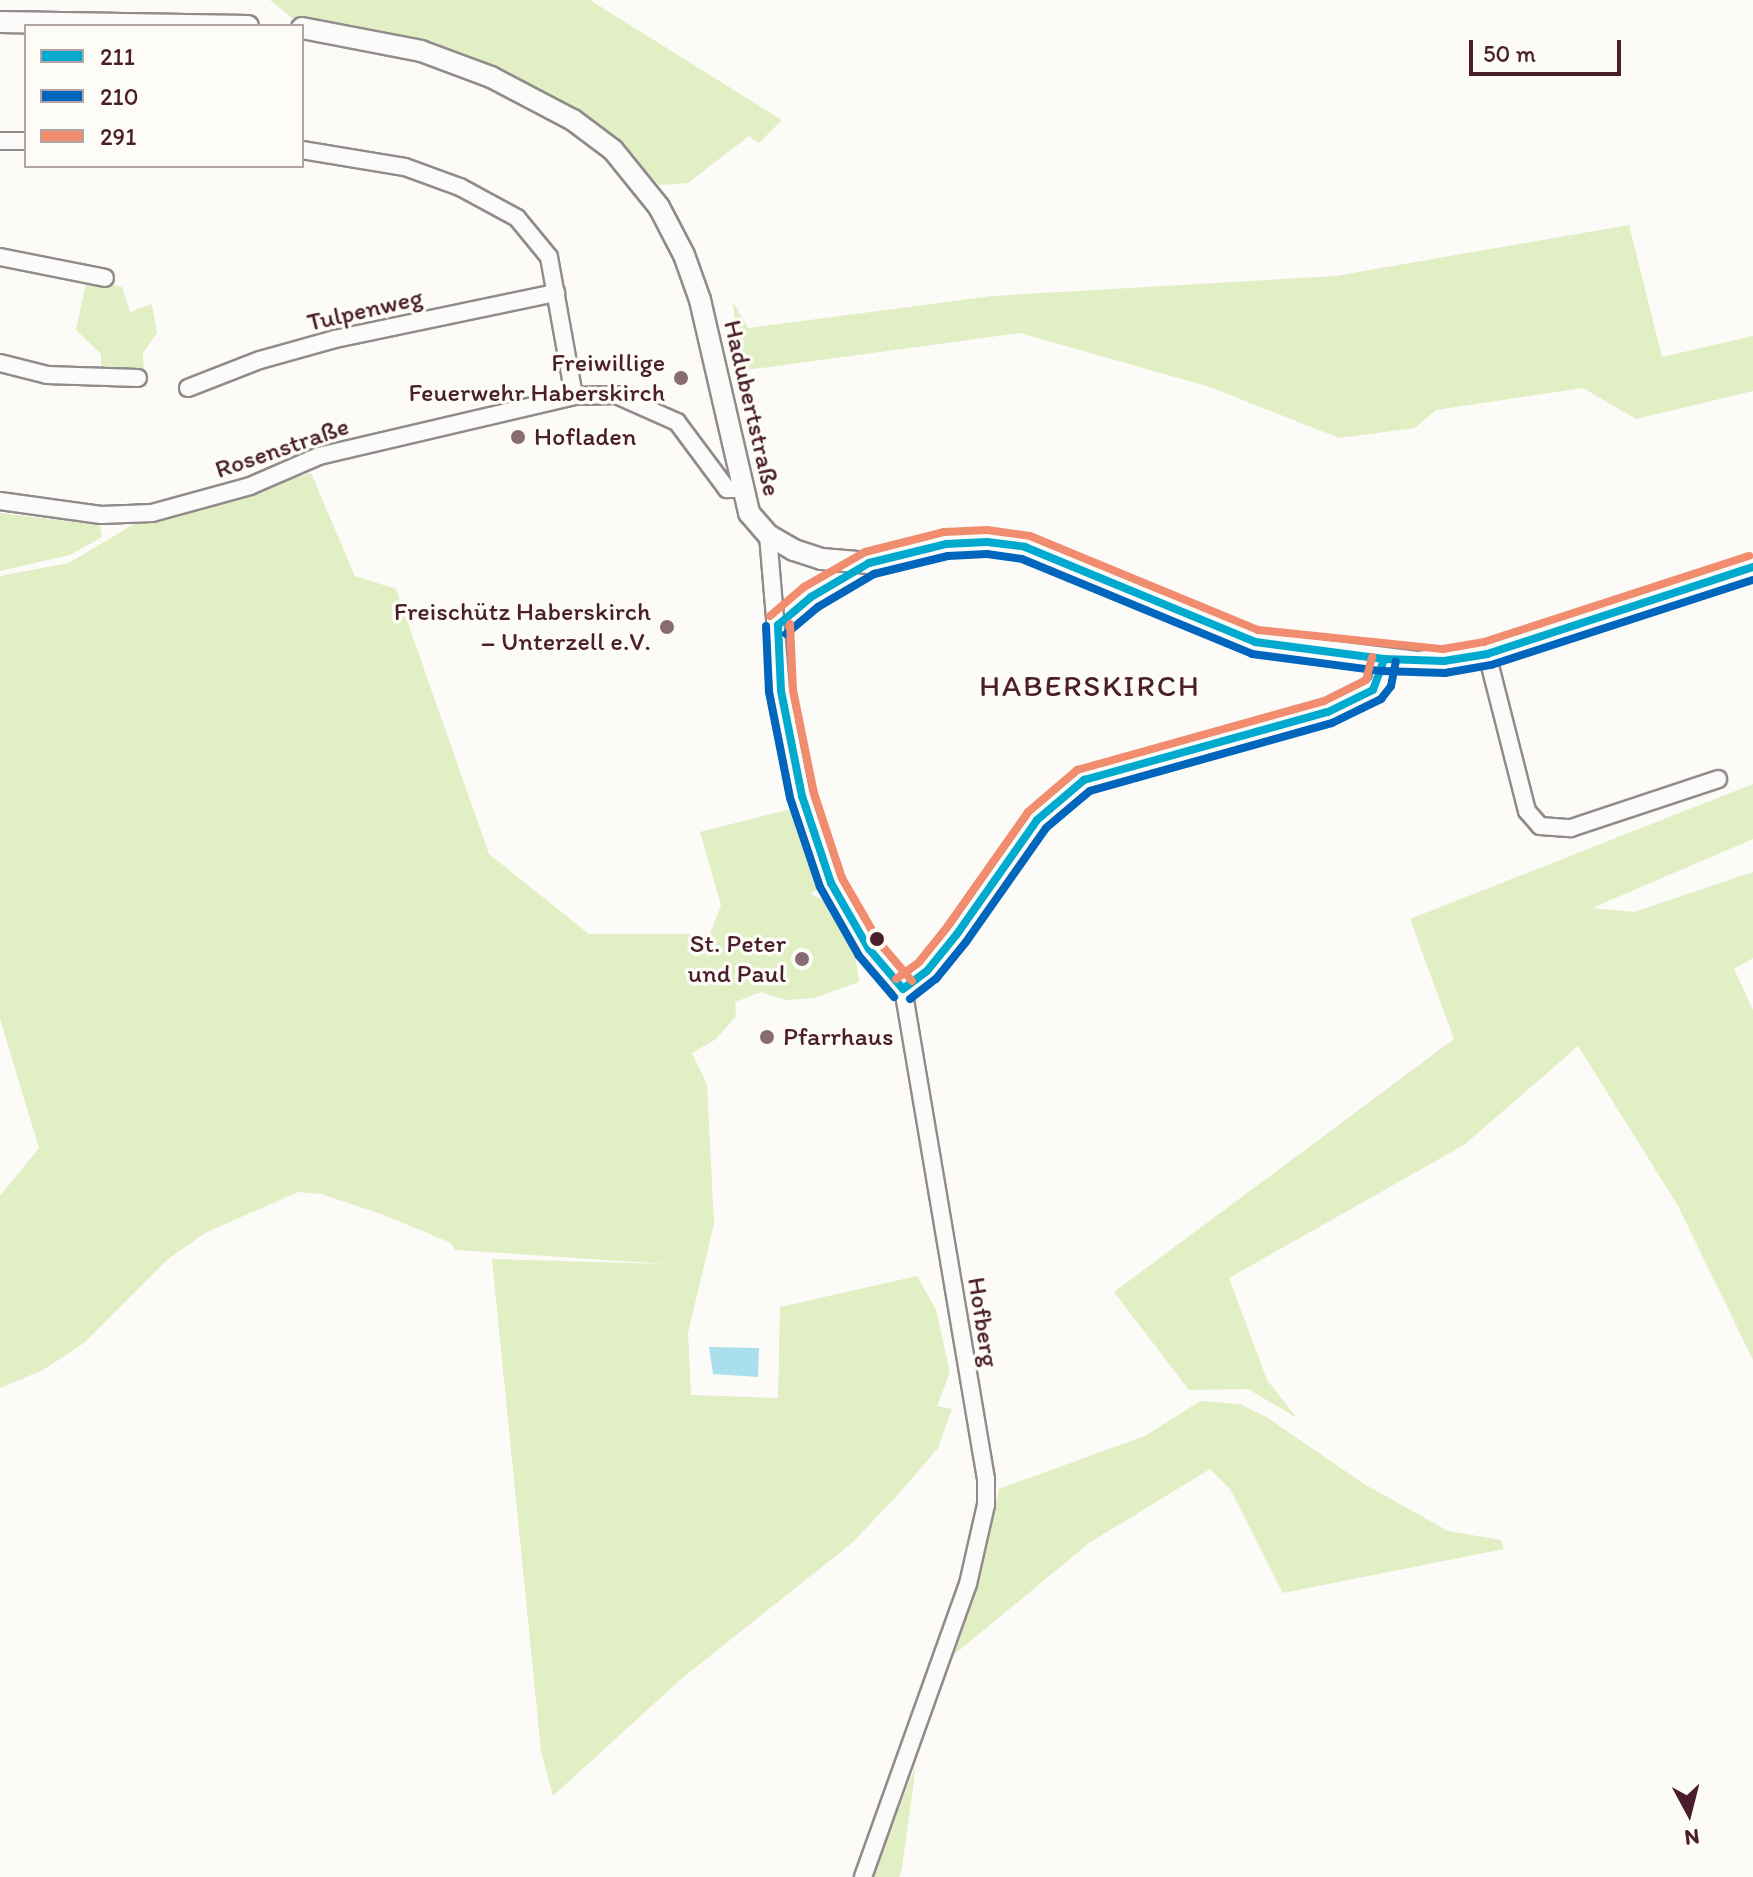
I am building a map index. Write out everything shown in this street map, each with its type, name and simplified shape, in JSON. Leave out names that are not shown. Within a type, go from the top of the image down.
[{"type":"street","points":[[0,22],[124,24]]},
{"type":"street","name":"Hadubertstraße","points":[[304,28],[421,51],[491,77],[573,120],[613,150],[659,207],[684,255],[708,330],[741,489],[749,513],[768,535],[822,559],[869,563],[946,544],[987,542],[1025,547],[1255,642],[1419,662],[1487,654],[1753,567]]},
{"type":"street","points":[[0,141],[24,141]]},
{"type":"street","points":[[304,150],[405,167],[500,206],[532,231],[549,257],[574,396]]},
{"type":"street","points":[[0,257],[105,278]]},
{"type":"street","name":"Tulpenweg","points":[[188,388],[260,360],[335,339],[556,293]]},
{"type":"street","points":[[0,363],[47,375],[138,378]]},
{"type":"street","name":"Rosenstraße","points":[[1,499],[101,515],[152,513],[250,486],[319,456],[574,396],[616,395],[667,416],[703,451],[727,489],[741,489]]},
{"type":"street","points":[[768,535],[781,691],[802,796],[831,883],[869,949],[903,989],[927,971],[957,934],[1037,820],[1084,780],[1328,712],[1373,690],[1384,659]]},
{"type":"street","points":[[1487,654],[1527,811],[1540,826],[1571,828],[1718,779]]},
{"type":"street","name":"Hofberg","points":[[863,1877],[968,1584],[986,1505],[986,1479],[903,989]]},
{"type":"green space","points":[[270,0],[590,0],[782,120],[759,143],[749,136],[688,183],[660,185],[616,145],[423,45],[292,18]]},
{"type":"green space","points":[[1629,225],[1662,357],[1753,336],[1753,391],[1636,419],[1583,388],[1436,410],[1415,428],[1339,438],[1210,387],[1020,333],[739,371],[733,302],[748,328],[992,296],[1335,276]]},
{"type":"green space","points":[[87,279],[122,287],[130,312],[152,304],[157,333],[143,353],[144,371],[137,375],[101,375],[101,354],[76,330]]},
{"type":"green space","points":[[311,473],[355,576],[396,589],[489,854],[589,934],[710,934],[721,905],[700,832],[791,809],[798,814],[812,872],[822,885],[811,894],[826,902],[854,948],[859,982],[815,998],[785,1000],[761,992],[735,1002],[736,1016],[716,1039],[692,1053],[707,1084],[714,1224],[688,1333],[691,1395],[778,1398],[780,1307],[917,1276],[936,1310],[950,1372],[937,1406],[952,1409],[938,1448],[904,1488],[852,1543],[681,1679],[553,1796],[541,1751],[492,1259],[668,1264],[455,1250],[451,1243],[384,1215],[321,1194],[298,1192],[205,1233],[168,1259],[84,1343],[43,1370],[0,1388],[0,1196],[39,1148],[0,1019],[0,576],[69,563],[139,521]]},
{"type":"green space","points":[[0,513],[100,525],[102,537],[70,555],[0,571]]},
{"type":"green space","points":[[1753,784],[1753,839],[1592,908],[1634,912],[1753,872],[1753,958],[1734,969],[1753,1010],[1753,1360],[1678,1206],[1578,1046],[1464,1145],[1229,1278],[1267,1380],[1297,1418],[1248,1389],[1189,1390],[1114,1292],[1454,1039],[1410,919]]},
{"type":"green space","points":[[1200,1401],[1240,1404],[1268,1418],[1364,1484],[1448,1531],[1501,1540],[1504,1549],[1283,1593],[1230,1489],[1210,1469],[1089,1543],[950,1658],[976,1590],[999,1489],[1145,1436]]},
{"type":"green space","points":[[916,1765],[899,1877],[872,1877]]},
{"type":"water","points":[[709,1347],[759,1348],[758,1377],[713,1374]]},
{"type":"transit line","name":"291","points":[[770,616],[804,587],[865,552],[944,532],[987,530],[1030,536],[1258,630],[1443,649],[1484,642],[1749,556]]},
{"type":"transit line","name":"211","points":[[778,625],[811,597],[869,563],[946,544],[987,542],[1025,547],[1255,642],[1384,659],[1444,661],[1487,654],[1753,567]]},
{"type":"transit line","name":"210","points":[[786,634],[818,607],[874,574],[948,556],[987,554],[1022,559],[1252,654],[1382,671],[1445,673],[1491,665],[1753,580]]},
{"type":"transit line","name":"291","points":[[790,624],[793,690],[814,793],[842,878],[879,942],[912,981]]},
{"type":"transit line","name":"211","points":[[778,625],[781,691],[802,796],[831,883],[869,949],[903,989]]},
{"type":"transit line","name":"210","points":[[766,626],[769,692],[790,798],[820,887],[859,956],[894,997]]},
{"type":"transit line","name":"291","points":[[896,979],[919,962],[947,927],[1028,812],[1077,770],[1324,701],[1366,680],[1372,657]]},
{"type":"transit line","name":"211","points":[[903,989],[927,971],[957,934],[1037,820],[1084,780],[1328,712],[1373,690],[1384,659]]},
{"type":"transit line","name":"210","points":[[910,999],[936,979],[966,942],[1046,828],[1090,791],[1332,723],[1381,699],[1391,686],[1396,661]]},
{"type":"place","name":"Freiwillige Feuerwehr Haberskirch","points":[[681,378]]},
{"type":"place","name":"Hofladen","points":[[518,437]]},
{"type":"place","name":"Freischütz Haberskirch – Unterzell e.V.","points":[[667,627]]},
{"type":"place","name":"St. Peter und Paul","points":[[802,959]]},
{"type":"place","name":"Pfarrhaus","points":[[767,1037]]},
{"type":"district","name":"HABERSKIRCH","points":[[1090,686]]}]
